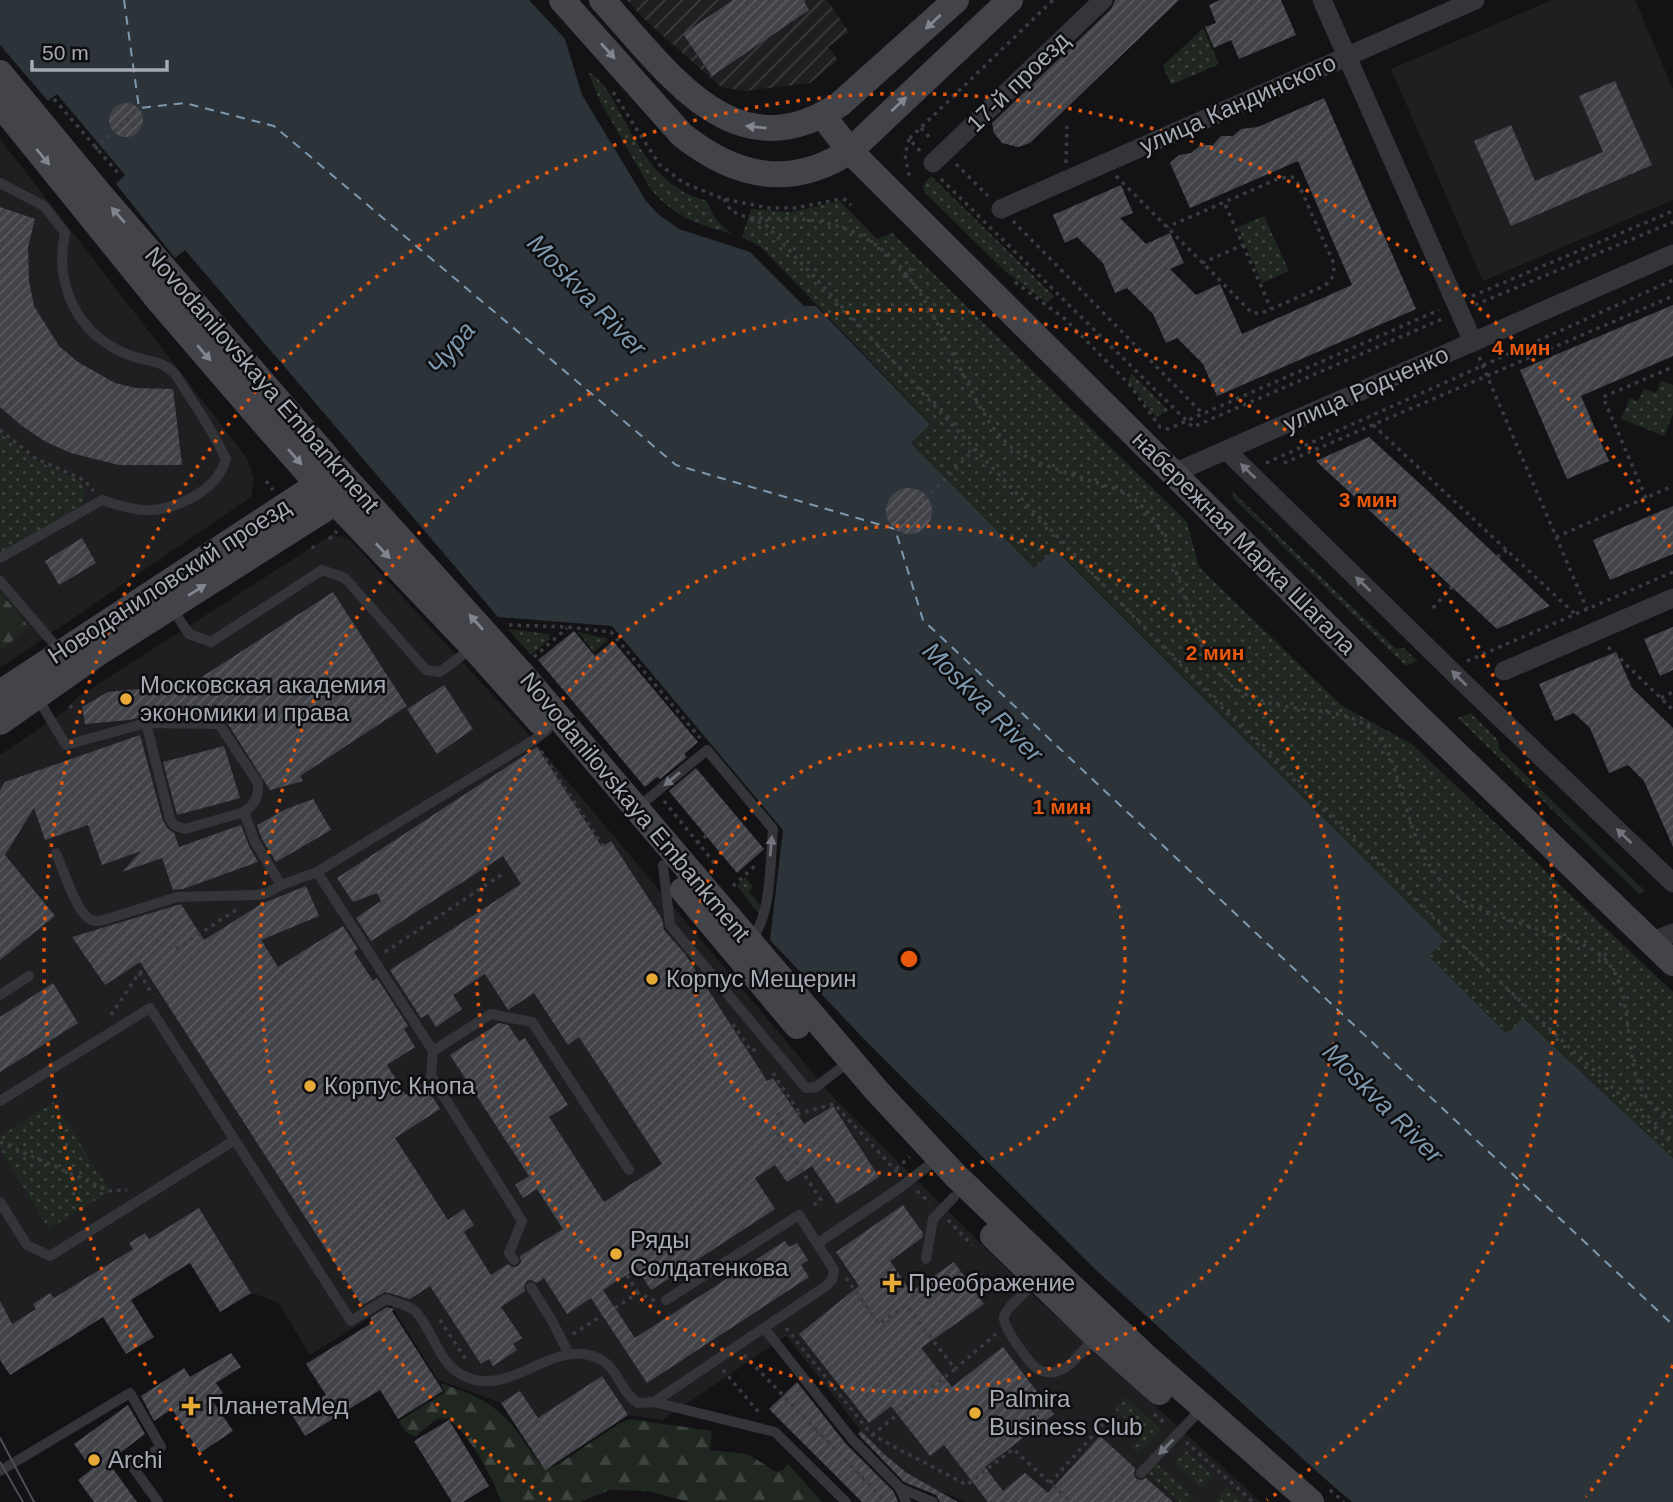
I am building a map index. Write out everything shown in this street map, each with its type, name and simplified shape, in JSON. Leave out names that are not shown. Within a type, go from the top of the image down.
[{"type":"main road","points":[[562,0],[682,135],[722,163],[774,175],[799,173],[829,163],[850,151],[1010,0]]},
{"type":"main road","points":[[602,0],[692,97],[715,113],[743,125],[768,128],[788,127],[823,116],[874,75],[956,0]]},
{"type":"main road","name":"Novodanilovskaya Embankment","points":[[0,73],[337,487],[473,647],[541,735],[663,865],[750,972],[843,1066],[932,1163],[1102,1329],[1197,1413],[1284,1502]]},
{"type":"main road","name":"Novodanilovskaya Embankment","points":[[2,110],[160,302],[337,487],[647,800],[843,1066]]},
{"type":"main road","name":"набережная Марка Шагала","points":[[823,116],[850,151],[1419,717],[1662,938],[1673,963]]},
{"type":"main road","points":[[0,722],[36,695],[67,661],[171,607],[337,487]]},
{"type":"main road","name":"Новоданиловский проезд","points":[[0,693],[67,661],[337,487]]},
{"type":"main road","name":"Novodanilovskaya Embankment","points":[[932,1163],[954,1197],[1038,1280],[1102,1329]]},
{"type":"main road","name":"Novodanilovskaya Embankment","points":[[1197,1413],[1320,1496]]},
{"type":"street","name":"17-й проезд","points":[[935,158],[1103,0]]},
{"type":"street","points":[[1322,0],[1473,342]]},
{"type":"street","name":"улица Кандинского","points":[[1001,209],[1475,0]]},
{"type":"street","name":"улица Родченко","points":[[1174,474],[1673,254]]},
{"type":"street","points":[[1226,450],[1673,883]]},
{"type":"street","points":[[1504,671],[1673,598]]},
{"type":"lane","points":[[0,183],[44,206],[65,233],[61,253],[62,274],[66,294],[78,313],[107,344],[126,354],[160,363],[174,373],[226,459],[221,474],[203,492],[172,509],[148,511],[125,508],[102,500],[0,558]]},
{"type":"lane","points":[[171,607],[189,634],[211,642],[322,570],[345,578],[426,670],[440,672],[473,647]]},
{"type":"lane","points":[[0,581],[67,661]]},
{"type":"lane","points":[[36,695],[66,745],[146,723],[219,724],[258,783],[259,794],[254,805],[244,812],[185,829],[174,825],[170,819],[146,723]]},
{"type":"lane","points":[[56,853],[86,917],[94,921],[177,897],[258,895],[317,872],[541,735]]},
{"type":"lane","points":[[647,800],[707,750],[773,829],[764,914],[759,931],[750,941]]},
{"type":"lane","points":[[244,812],[255,842],[281,885]]},
{"type":"lane","points":[[317,872],[433,1051],[430,1076],[522,1222],[509,1253],[514,1261]]},
{"type":"lane","points":[[0,995],[29,976]]},
{"type":"lane","points":[[0,1101],[150,1008],[351,1321],[386,1299],[414,1309],[450,1366],[462,1376],[478,1380],[505,1380],[569,1354],[585,1354],[601,1360],[612,1370],[632,1399],[638,1403],[654,1402],[775,1432],[846,1502]]},
{"type":"lane","points":[[433,1051],[491,1014],[532,1023],[628,1170]]},
{"type":"lane","points":[[0,1202],[27,1245],[50,1256],[235,1140]]},
{"type":"lane","points":[[818,1243],[932,1163]]},
{"type":"lane","points":[[926,1259],[933,1219],[954,1197]]},
{"type":"lane","points":[[654,1402],[832,1280],[834,1270],[799,1215],[666,1300]]},
{"type":"lane","points":[[1038,1280],[1006,1311],[1003,1319],[1005,1327],[1041,1372],[1056,1372],[1066,1367],[1102,1329]]},
{"type":"lane","points":[[531,1287],[569,1354]]},
{"type":"lane","points":[[764,1328],[852,1439],[900,1488],[906,1502]]},
{"type":"lane","points":[[0,1471],[130,1393],[161,1447],[132,1465],[158,1502]]},
{"type":"lane","points":[[1141,1473],[1197,1413]]},
{"type":"lane","points":[[900,1488],[933,1502]]},
{"type":"path","points":[[912,181],[905,165],[909,139],[1054,0]]},
{"type":"path","points":[[54,99],[118,173]]},
{"type":"path","points":[[95,149],[139,108]]},
{"type":"path","points":[[1066,180],[1067,126]]},
{"type":"path","points":[[920,128],[935,158]]},
{"type":"path","points":[[909,139],[1001,209],[1203,414]]},
{"type":"path","points":[[935,158],[925,162],[1193,427],[1673,211]]},
{"type":"path","points":[[1124,184],[1167,228],[1252,313],[1262,313],[1324,286],[1331,281],[1334,274],[1334,264],[1298,183],[1292,177],[1280,177],[1167,228]]},
{"type":"path","points":[[724,199],[731,211],[766,225],[974,450],[1169,653],[1335,819],[1673,1144]]},
{"type":"path","points":[[1224,202],[1271,309]]},
{"type":"path","points":[[751,218],[822,222],[846,228],[883,249],[907,273],[920,292],[982,411],[1003,439],[1021,455],[1126,493],[1147,509],[1164,536],[1202,647],[1213,667],[1228,684],[1272,705],[1339,714],[1372,729],[1388,752],[1425,861],[1441,884],[1468,904],[1582,944],[1602,957],[1620,982],[1636,1077],[1643,1094],[1654,1106],[1673,1117]]},
{"type":"path","points":[[1013,281],[1065,319],[1129,384],[1160,427],[1168,429],[1457,307],[1673,222]]},
{"type":"path","points":[[1202,263],[1242,245]]},
{"type":"path","points":[[903,277],[914,267]]},
{"type":"path","points":[[1271,460],[1673,280]]},
{"type":"path","points":[[1284,463],[1673,296]]},
{"type":"path","points":[[1473,342],[1587,609]]},
{"type":"path","points":[[1646,498],[1603,397],[1673,367]]},
{"type":"path","points":[[1373,425],[1575,614]]},
{"type":"path","points":[[0,430],[35,458],[84,480],[102,500]]},
{"type":"path","points":[[895,529],[974,450]]},
{"type":"path","points":[[265,486],[268,491]]},
{"type":"path","points":[[1556,537],[1673,486]]},
{"type":"path","points":[[1497,557],[1507,550]]},
{"type":"path","points":[[1449,668],[1673,572]]},
{"type":"path","points":[[1433,608],[1452,587]]},
{"type":"path","points":[[508,625],[611,632],[707,746]]},
{"type":"path","points":[[529,661],[568,627]]},
{"type":"path","points":[[1608,647],[1673,709]]},
{"type":"path","points":[[1661,698],[1673,692]]},
{"type":"path","points":[[541,735],[603,846]]},
{"type":"path","points":[[647,800],[698,842],[719,869]]},
{"type":"path","points":[[691,849],[706,836]]},
{"type":"path","points":[[733,886],[771,852]]},
{"type":"path","points":[[374,959],[501,875]]},
{"type":"path","points":[[726,877],[740,895]]},
{"type":"path","points":[[176,949],[258,895]]},
{"type":"path","points":[[1598,961],[1610,950]]},
{"type":"path","points":[[110,1017],[139,974],[145,970]]},
{"type":"path","points":[[777,1114],[785,1121],[774,1128],[821,1200],[799,1215]]},
{"type":"path","points":[[0,1142],[110,1191],[160,1188]]},
{"type":"path","points":[[627,1275],[638,1293],[645,1298],[666,1300]]},
{"type":"path","points":[[850,1283],[879,1324],[905,1305],[955,1368]]},
{"type":"path","points":[[615,1308],[638,1293]]},
{"type":"path","points":[[437,1315],[471,1367]]},
{"type":"path","points":[[562,1341],[603,1315]]},
{"type":"path","points":[[778,1318],[872,1435],[967,1485],[1013,1450],[1071,1502]]},
{"type":"path","points":[[872,1435],[1005,1327]]},
{"type":"path","points":[[750,1361],[886,1502]]},
{"type":"path","points":[[722,1369],[775,1432]]},
{"type":"path","points":[[1050,1483],[1102,1424]]},
{"type":"path","points":[[1320,1496],[1344,1502]]},
{"type":"shaded area","points":[[627,0],[827,0],[849,32],[828,47],[838,60],[810,83],[744,91],[721,87],[645,20]]},
{"type":"shaded area","points":[[1552,0],[1635,0],[1673,89],[1673,200],[1483,281],[1391,69]]},
{"type":"shaded area","points":[[0,139],[247,458],[254,480],[251,497],[0,668]]},
{"type":"shaded area","points":[[331,535],[350,540],[523,728],[834,1098],[1036,1298],[1261,1502],[967,1502],[910,1475],[884,1454],[861,1431],[786,1336],[663,1420],[628,1415],[538,1418],[520,1391],[501,1403],[438,1380],[391,1305],[310,1355],[278,1302],[251,1293],[199,1208],[149,1239],[145,1233],[129,1243],[133,1249],[54,1298],[50,1293],[33,1304],[36,1309],[0,1331],[0,755],[68,709],[76,698]]},
{"type":"green space","points":[[1203,28],[1219,64],[1171,85],[1163,66]]},
{"type":"green space","points":[[588,72],[597,78],[607,91],[651,164],[675,186],[689,195],[707,201],[716,219],[732,234],[677,213],[650,188],[600,101]]},
{"type":"green space","points":[[931,176],[1054,296],[1047,303],[1006,272],[924,192],[923,185]]},
{"type":"green space","points":[[840,201],[877,239],[892,233],[1187,522],[1199,567],[1341,705],[1413,745],[1673,992],[1673,1158],[1523,1019],[1507,1034],[1429,956],[1445,940],[1056,549],[1034,568],[911,443],[930,423],[762,248],[742,237],[751,209],[791,212]]},
{"type":"green space","points":[[1264,216],[1289,271],[1262,283],[1238,227]]},
{"type":"green space","points":[[1132,374],[1169,411],[1156,417],[1128,381]]},
{"type":"green space","points":[[1661,381],[1673,385],[1673,414],[1664,436],[1621,419],[1630,398],[1638,401],[1644,389],[1656,393]]},
{"type":"green space","points":[[0,433],[33,459],[82,482],[85,494],[81,505],[0,553]]},
{"type":"green space","points":[[1232,491],[1396,649],[1404,648],[1417,661],[1406,666],[1233,498]]},
{"type":"green space","points":[[0,592],[29,627],[0,651]]},
{"type":"green space","points":[[508,629],[549,634],[550,639],[531,655]]},
{"type":"green space","points":[[578,632],[609,639],[594,652]]},
{"type":"green space","points":[[1471,713],[1498,740],[1499,749],[1645,891],[1639,894],[1458,718]]},
{"type":"green space","points":[[745,877],[753,887],[749,892],[761,906],[760,915],[737,886]]},
{"type":"green space","points":[[54,1102],[110,1191],[49,1229],[0,1150],[0,1136]]},
{"type":"green space","points":[[440,1383],[472,1395],[499,1412],[545,1469],[559,1464],[630,1419],[712,1431],[710,1450],[748,1454],[776,1472],[783,1470],[788,1464],[822,1502],[690,1502],[647,1491],[610,1490],[580,1502],[504,1502],[501,1501],[486,1468],[472,1446],[448,1418],[437,1419],[416,1436],[407,1433],[400,1424],[399,1421],[445,1392]]},
{"type":"green space","points":[[1126,1397],[1161,1430],[1138,1454],[1132,1448],[1143,1435],[1115,1409]]},
{"type":"green space","points":[[1186,1451],[1213,1476],[1202,1488],[1175,1463]]},
{"type":"green space","points":[[1156,1463],[1194,1497],[1189,1502],[1180,1502],[1148,1473]]},
{"type":"green space","points":[[1227,1488],[1243,1502],[1218,1502],[1216,1500]]},
{"type":"water","points":[[0,0],[529,0],[565,39],[582,95],[646,201],[658,214],[679,229],[750,252],[804,306],[816,306],[930,424],[911,443],[1034,568],[1055,549],[1445,940],[1429,956],[1507,1034],[1523,1018],[1673,1158],[1673,1502],[1352,1502],[1324,1478],[1098,1272],[865,1040],[770,940],[783,830],[612,626],[498,617],[185,250],[175,258],[116,184],[125,175],[57,94],[48,101],[0,45]]},
{"type":"building","points":[[733,0],[803,0],[809,10],[712,76],[683,34]]},
{"type":"building","points":[[1115,0],[1179,0],[1030,143],[1018,147],[1002,143],[994,133],[992,123],[1111,9]]},
{"type":"building","points":[[1220,0],[1281,0],[1296,35],[1239,59],[1231,40],[1214,48],[1205,27],[1216,23],[1209,5]]},
{"type":"building","points":[[1615,81],[1652,165],[1511,226],[1474,141],[1511,125],[1535,181],[1603,152],[1579,96]]},
{"type":"building","points":[[1324,98],[1416,309],[1217,396],[1203,364],[1177,338],[1166,343],[1153,314],[1127,288],[1115,293],[1103,263],[1077,237],[1065,243],[1053,215],[1121,185],[1133,213],[1120,218],[1146,244],[1170,233],[1184,263],[1170,269],[1196,295],[1220,284],[1242,334],[1352,285],[1298,161],[1190,208],[1170,163],[1179,155],[1191,153],[1201,145],[1213,145],[1221,136],[1233,136],[1241,129],[1258,127]]},
{"type":"building","points":[[126,103],[138,108],[143,120],[138,132],[126,137],[114,132],[109,120],[114,108]]},
{"type":"building","points":[[0,207],[35,219],[28,247],[29,281],[34,306],[59,346],[78,362],[115,383],[136,388],[173,389],[182,465],[119,465],[71,453],[46,442],[0,407]]},
{"type":"building","points":[[1673,305],[1673,356],[1581,396],[1609,461],[1567,479],[1520,370]]},
{"type":"building","points":[[1369,437],[1550,606],[1497,629],[1316,461]]},
{"type":"building","points":[[909,488],[925,495],[932,511],[925,527],[909,534],[893,527],[886,511],[893,495]]},
{"type":"building","points":[[1673,506],[1673,554],[1610,580],[1593,540]]},
{"type":"building","points":[[82,538],[96,563],[59,585],[45,561]]},
{"type":"building","points":[[333,592],[407,706],[300,776],[303,781],[270,790],[215,704],[199,714],[146,716],[85,724],[82,707],[108,692],[191,684]]},
{"type":"building","points":[[1673,627],[1673,670],[1660,676],[1644,639]]},
{"type":"building","points":[[574,631],[595,656],[613,641],[698,742],[684,754],[687,757],[660,779],[657,777],[645,787],[538,660]]},
{"type":"building","points":[[1616,652],[1632,688],[1673,728],[1673,847],[1644,781],[1628,765],[1609,773],[1590,728],[1574,713],[1555,721],[1539,684]]},
{"type":"building","points":[[444,685],[473,729],[437,754],[407,709]]},
{"type":"building","points":[[140,735],[163,821],[174,833],[179,847],[241,825],[258,862],[183,889],[173,890],[162,858],[122,872],[141,851],[102,865],[88,825],[45,840],[34,808],[5,855],[55,916],[0,960],[0,790],[5,782]]},
{"type":"building","points":[[224,746],[240,798],[177,815],[163,762]]},
{"type":"building","points":[[537,747],[602,847],[611,841],[662,919],[664,930],[685,954],[767,1081],[773,1078],[804,1124],[833,1106],[879,1177],[837,1204],[812,1166],[787,1182],[775,1165],[755,1178],[775,1209],[651,1290],[637,1268],[603,1290],[635,1338],[785,1241],[789,1247],[797,1243],[808,1260],[801,1265],[809,1277],[647,1383],[591,1298],[567,1314],[544,1278],[537,1283],[527,1281],[525,1291],[501,1307],[522,1338],[513,1344],[517,1350],[493,1366],[489,1359],[481,1364],[430,1286],[410,1299],[385,1292],[362,1305],[140,962],[105,985],[72,937],[181,904],[204,940],[261,904],[306,886],[319,916],[261,940],[278,967],[343,926],[358,949],[354,952],[373,981],[377,978],[408,1026],[404,1029],[415,1047],[387,1065],[406,1095],[424,1083],[440,1109],[395,1138],[448,1220],[464,1209],[474,1225],[464,1232],[491,1275],[508,1264],[512,1267],[518,1266],[521,1262],[520,1256],[563,1229],[537,1189],[523,1198],[515,1185],[529,1176],[450,1055],[499,1023],[508,1025],[519,1041],[525,1038],[568,1105],[549,1117],[604,1202],[662,1164],[579,1037],[568,1045],[534,993],[508,1010],[485,974],[453,995],[462,1009],[436,1027],[428,1014],[421,1018],[390,970],[521,884],[503,856],[371,941],[356,918],[381,901],[377,893],[353,902],[337,878]]},
{"type":"building","points":[[696,768],[764,849],[737,873],[669,791]]},
{"type":"building","points":[[313,799],[331,830],[276,862],[257,825],[286,809]]},
{"type":"building","points":[[53,983],[78,1023],[0,1072],[0,1017]]},
{"type":"building","points":[[903,1205],[923,1233],[922,1238],[890,1261],[911,1292],[954,1262],[984,1304],[921,1348],[952,1387],[1003,1347],[1054,1414],[985,1467],[1003,1491],[1025,1473],[1048,1493],[1100,1436],[1135,1468],[1136,1479],[1146,1478],[1173,1502],[988,1502],[944,1445],[930,1456],[891,1406],[869,1423],[799,1334],[859,1286],[836,1252]]},
{"type":"building","points":[[199,1208],[251,1293],[220,1312],[190,1263],[131,1300],[154,1337],[126,1354],[103,1317],[10,1375],[0,1360],[0,1301],[12,1324],[36,1309],[33,1304],[50,1293],[54,1298],[133,1249],[129,1243],[145,1233],[149,1239]]},
{"type":"building","points":[[387,1307],[394,1309],[392,1311],[443,1391],[398,1419],[380,1390],[305,1436],[292,1415],[326,1395],[306,1364],[373,1322],[370,1318]]},
{"type":"building","points":[[231,1353],[241,1367],[216,1383],[223,1393],[212,1400],[233,1431],[200,1453],[172,1409],[154,1421],[141,1396],[184,1368],[190,1377]]},
{"type":"building","points":[[602,1376],[628,1415],[545,1470],[501,1403],[520,1391],[538,1418]]},
{"type":"building","points":[[797,1382],[846,1444],[894,1492],[898,1502],[862,1502],[769,1409]]},
{"type":"building","points":[[128,1405],[145,1434],[108,1462],[137,1502],[94,1502],[78,1480],[92,1469],[74,1444]]},
{"type":"building","points":[[449,1420],[489,1486],[463,1502],[452,1502],[414,1441]]},
{"type":"building","points":[[861,1431],[907,1473],[958,1502],[940,1502],[936,1495],[904,1482],[858,1434]]},
{"type":"ferry route","points":[[124,0],[139,108],[185,103],[274,126],[676,465],[895,529],[923,620],[1673,1325]]},
{"type":"tram line","points":[[0,1438],[34,1502]]},
{"type":"tram line","points":[[0,1462],[23,1502]]},
{"type":"place","name":"Московская академия экономики и права","points":[[126,699]]},
{"type":"place","name":"Корпус Мещерин","points":[[652,979]]},
{"type":"place","name":"Корпус Кнопа","points":[[310,1086]]},
{"type":"place","name":"Ряды Солдатенкова","points":[[616,1254]]},
{"type":"place","name":"Преображение","points":[[892,1283]]},
{"type":"place","name":"ПланетаМед","points":[[191,1406]]},
{"type":"place","name":"Palmira Business Club","points":[[975,1413]]},
{"type":"place","name":"Archi","points":[[94,1460]]},
{"type":"water label","name":"Moskva River","points":[[587,295]]},
{"type":"water label","name":"Чура","points":[[451,348]]},
{"type":"water label","name":"Moskva River","points":[[983,702]]},
{"type":"water label","name":"Moskva River","points":[[1383,1103]]}]
